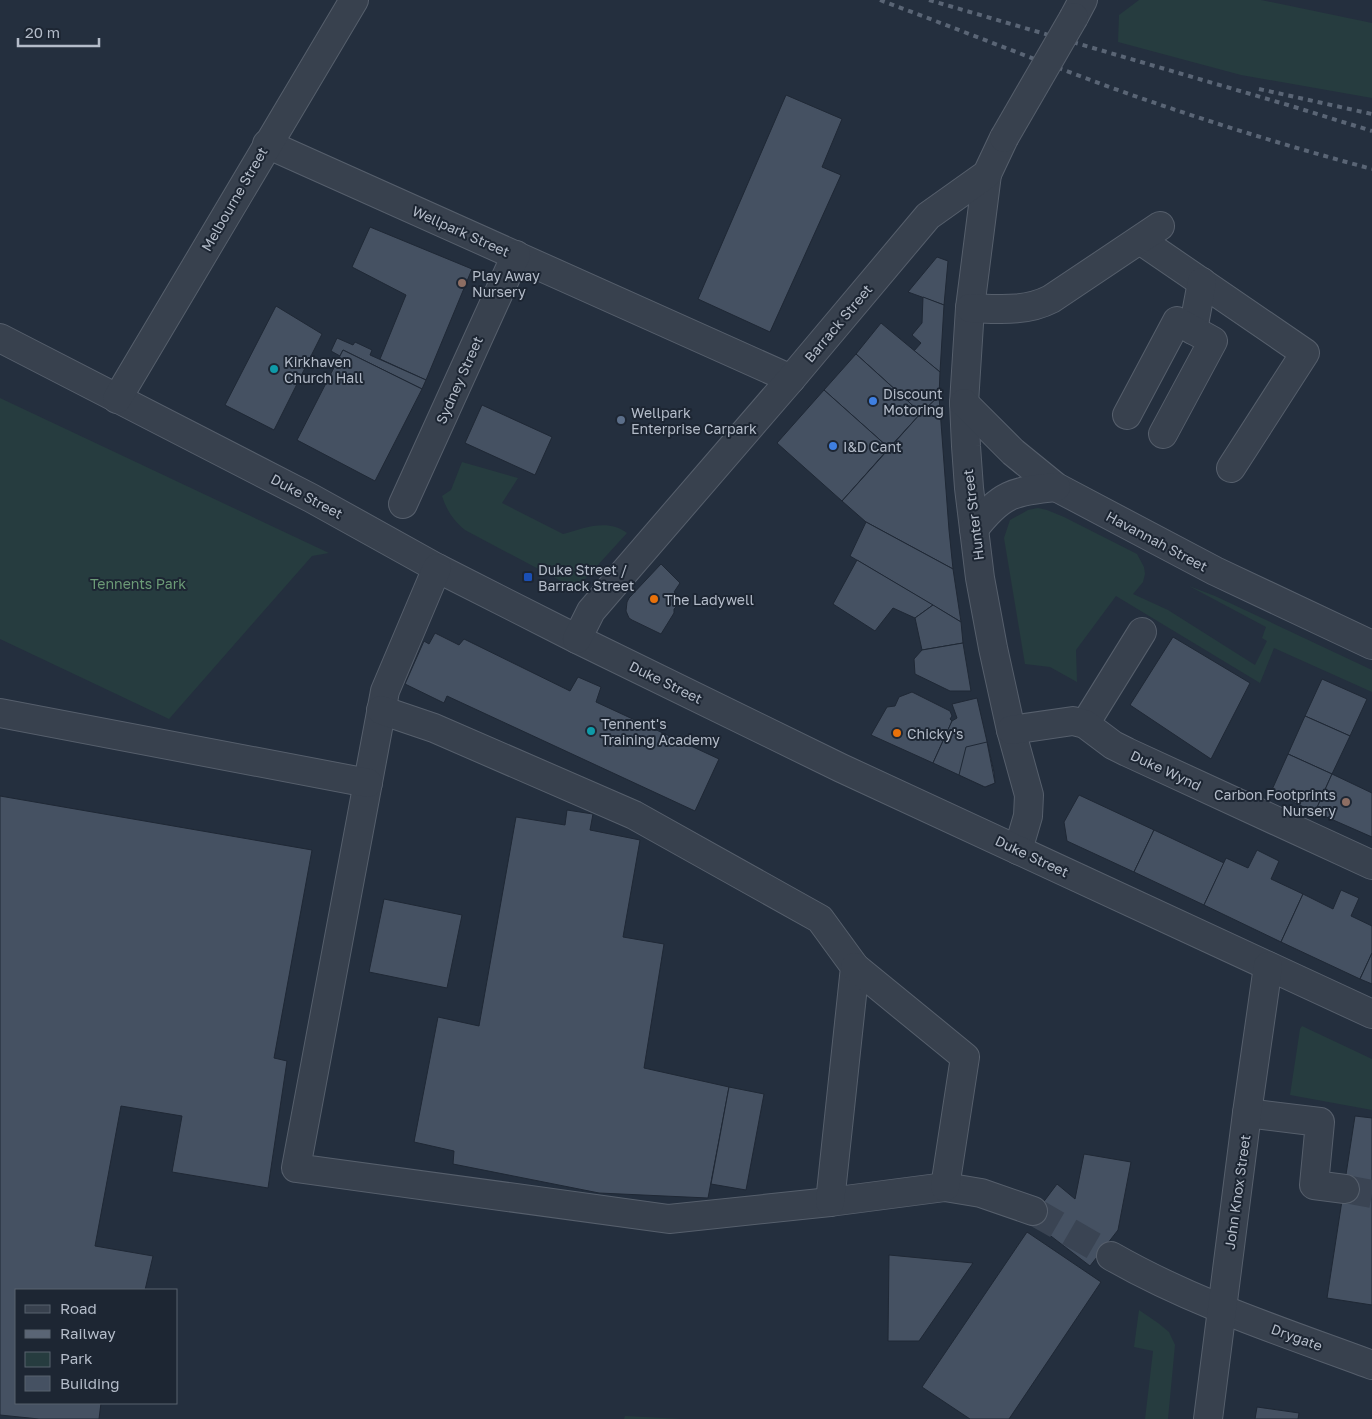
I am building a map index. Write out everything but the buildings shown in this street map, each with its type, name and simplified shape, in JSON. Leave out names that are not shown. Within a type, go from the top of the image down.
[{"type":"street","name":"Melbourne Street","points":[[117,399],[354,0]]},
{"type":"street","name":"Barrack Street","points":[[577,639],[591,611],[791,379],[928,216],[987,174],[1004,138],[1078,9]]},
{"type":"street","name":"Wellpark Street","points":[[267,144],[791,379]]},
{"type":"street","name":"Hunter Street","points":[[987,174],[970,308],[964,403],[969,488],[980,578],[1012,730],[1029,795],[1028,816],[1018,850]]},
{"type":"street","points":[[970,308],[1019,309],[1039,305],[1150,233],[1202,282],[1305,353],[1231,468]]},
{"type":"street","name":"Sydney Street","points":[[403,504],[516,255]]},
{"type":"street","points":[[1193,330],[1202,282]]},
{"type":"street","points":[[1127,415],[1177,321],[1213,341],[1163,434]]},
{"type":"street","name":"Duke Street","points":[[0,338],[311,498],[436,568],[577,639],[841,768],[1372,1014]]},
{"type":"street","name":"Havannah Street","points":[[964,403],[1012,452],[1056,487],[1215,571],[1372,645]]},
{"type":"street","points":[[974,529],[988,511],[1000,500],[1011,494],[1026,490],[1056,487]]},
{"type":"street","points":[[436,568],[385,691],[296,1168],[669,1219],[830,1202],[945,1187],[981,1193],[1033,1211]]},
{"type":"street","points":[[1012,730],[1073,721],[1085,724],[1142,632]]},
{"type":"street","points":[[381,710],[434,728],[634,815],[820,919],[855,967],[965,1057],[945,1187]]},
{"type":"street","points":[[0,713],[368,783]]},
{"type":"street","name":"Duke Wynd","points":[[1085,724],[1113,745],[1127,752],[1372,865]]},
{"type":"street","name":"John Knox Street","points":[[1208,1419],[1247,1113],[1268,966]]},
{"type":"street","points":[[830,1202],[855,967]]},
{"type":"street","points":[[1247,1113],[1320,1122],[1314,1185],[1344,1189]]},
{"type":"street","name":"Drygate","points":[[1111,1256],[1140,1272],[1221,1310],[1372,1365]]},
{"type":"green space","points":[[1139,0],[1261,0],[1372,23],[1372,98],[1241,75],[1118,42],[1119,15]]},
{"type":"green space","name":"Tennents Park","points":[[0,398],[329,553],[312,556],[169,719],[0,639]]},
{"type":"green space","points":[[462,462],[518,478],[502,503],[563,534],[587,527],[604,525],[620,528],[627,533],[576,589],[465,530],[457,523],[448,511],[442,496],[451,490]]},
{"type":"green space","points":[[1038,508],[1064,517],[1137,554],[1144,567],[1145,574],[1143,582],[1133,594],[1168,610],[1255,665],[1267,641],[1262,638],[1266,627],[1189,586],[1215,596],[1372,670],[1372,692],[1274,648],[1260,683],[1116,596],[1076,650],[1077,682],[1050,667],[1025,664],[1004,538],[1010,520],[1028,510]]},
{"type":"green space","points":[[1302,1026],[1372,1059],[1372,1110],[1290,1095]]},
{"type":"green space","points":[[1139,1310],[1169,1332],[1175,1345],[1168,1419],[1145,1419],[1153,1351],[1134,1347]]},
{"type":"green space","points":[[625,1416],[682,1419],[624,1419]]},
{"type":"tunnel","points":[[1345,1189],[1372,1194]]},
{"type":"tunnel","points":[[1033,1211],[1111,1256]]},
{"type":"railway","points":[[880,0],[1129,94],[1250,134],[1372,169]]},
{"type":"railway","points":[[929,0],[1372,131]]},
{"type":"railway","points":[[1259,89],[1372,114]]},
{"type":"place","name":"Play Away Nursery","points":[[462,283]]},
{"type":"place","name":"Kirkhaven Church Hall","points":[[274,369]]},
{"type":"place","name":"Discount Motoring","points":[[873,401]]},
{"type":"place","name":"Wellpark Enterprise Carpark","points":[[621,420]]},
{"type":"place","name":"I&D Cant","points":[[833,446]]},
{"type":"place","name":"Duke Street / Barrack Street","points":[[528,577]]},
{"type":"place","name":"The Ladywell","points":[[654,599]]},
{"type":"place","name":"Tennent's Training Academy","points":[[591,731]]},
{"type":"place","name":"Chicky's","points":[[897,733]]},
{"type":"place","name":"Carbon Footprints Nursery","points":[[1346,802]]}]
